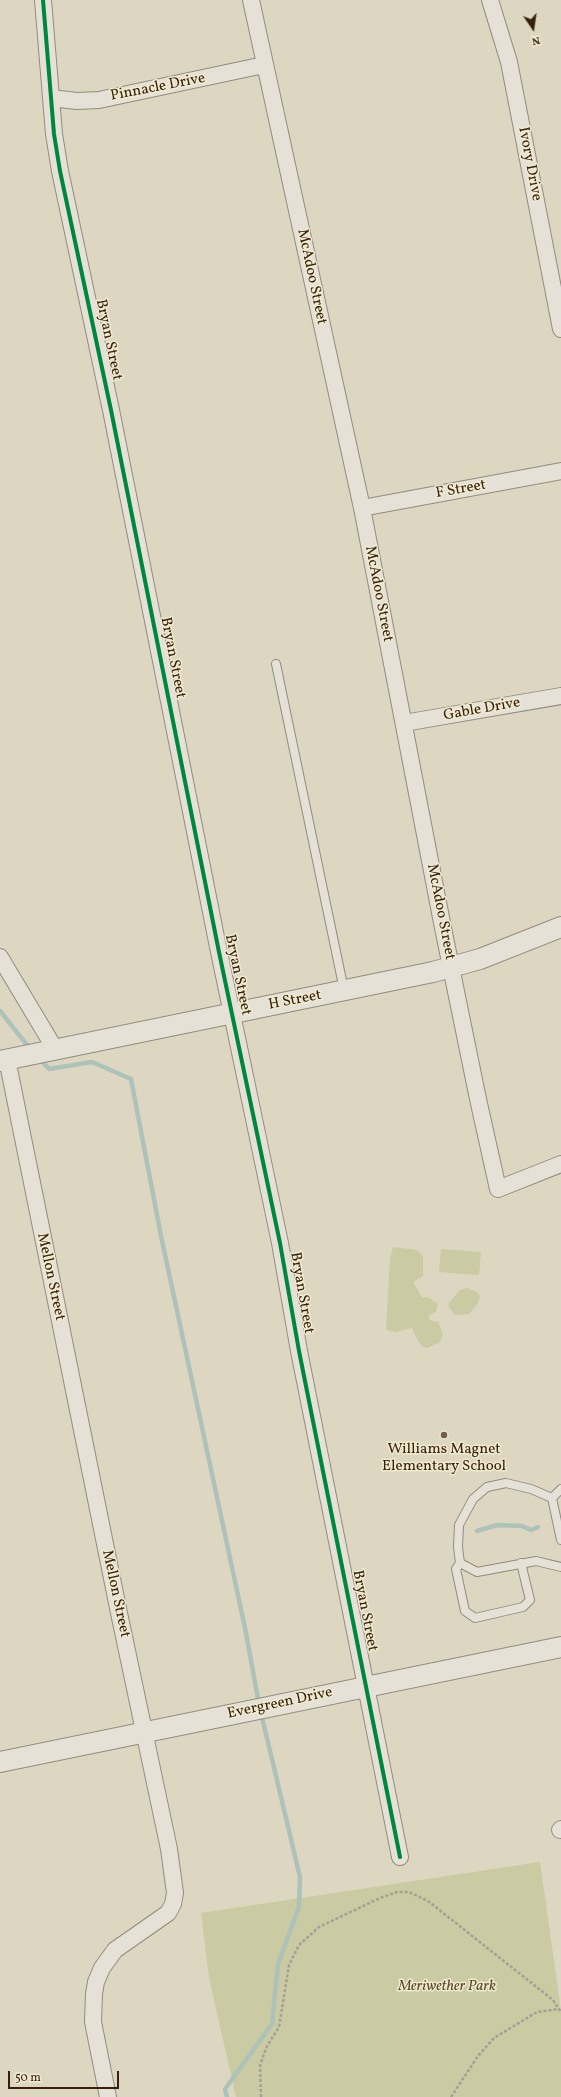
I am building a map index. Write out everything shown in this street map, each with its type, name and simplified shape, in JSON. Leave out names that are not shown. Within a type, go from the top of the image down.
[{"type":"street","name":"Bryan Street","points":[[43,0],[54,134],[60,171],[113,418],[400,1857]]},
{"type":"street","name":"McAdoo Street","points":[[251,0],[362,508],[451,967],[498,1189],[561,1164]]},
{"type":"street","name":"Ivory Drive","points":[[490,0],[508,62],[561,329]]},
{"type":"street","name":"Pinnacle Drive","points":[[51,98],[77,101],[99,100],[264,65]]},
{"type":"street","name":"F Street","points":[[362,508],[561,472]]},
{"type":"street","name":"Gable Drive","points":[[404,723],[561,696]]},
{"type":"street","name":"H Street","points":[[8,1059],[344,991],[451,967],[480,959],[561,927]]},
{"type":"street","points":[[0,957],[50,1050]]},
{"type":"street","name":"Mellon Street","points":[[8,1059],[144,1733],[169,1849],[175,1893],[173,1904],[168,1913],[115,1950],[102,1968],[96,1982],[93,2022],[108,2097]]},
{"type":"street","name":"Evergreen Drive","points":[[0,1762],[272,1705],[561,1647]]},
{"type":"lane","points":[[276,664],[344,991]]},
{"type":"lane","points":[[521,1563],[530,1600],[523,1607],[475,1618],[465,1611],[456,1569],[460,1563],[458,1547],[459,1525],[473,1499],[487,1487],[506,1483],[531,1489],[552,1498]]},
{"type":"lane","points":[[552,1498],[561,1489]]},
{"type":"lane","points":[[552,1498],[561,1540]]},
{"type":"lane","points":[[460,1563],[477,1572],[536,1561],[561,1567]]},
{"type":"path","points":[[261,2097],[260,2066],[266,2048],[279,2027],[288,1965],[298,1945],[319,1927],[380,1898],[397,1892],[409,1892],[428,1901],[554,2000],[560,2011],[537,2012],[494,2038],[478,2056],[451,2097]]},
{"type":"green space","points":[[393,1247],[417,1250],[423,1256],[423,1276],[413,1282],[422,1297],[429,1298],[438,1304],[436,1312],[429,1315],[429,1320],[438,1322],[443,1334],[440,1342],[427,1348],[422,1346],[418,1341],[412,1328],[396,1332],[386,1329],[390,1259]]},
{"type":"green space","points":[[441,1249],[481,1252],[479,1275],[439,1272]]},
{"type":"green space","points":[[467,1288],[477,1292],[480,1296],[478,1303],[469,1314],[455,1315],[448,1306],[449,1303],[460,1290]]},
{"type":"green space","name":"Meriwether Park","points":[[540,1862],[561,2011],[561,2097],[236,2097],[209,1978],[201,1913]]},
{"type":"waterway","points":[[0,1011],[31,1050]]},
{"type":"waterway","points":[[39,1058],[49,1069],[92,1062],[131,1079],[161,1236],[245,1628],[259,1704]]},
{"type":"waterway","points":[[477,1531],[497,1525],[522,1526],[531,1530],[538,1527]]},
{"type":"waterway","points":[[227,2097],[225,2089],[272,2024],[278,1964],[299,1907],[300,1877],[261,1713]]},
{"type":"cycle path","points":[[43,0],[54,134],[60,171],[111,410],[219,952],[280,1243],[299,1351],[400,1857]]},
{"type":"place","name":"Williams Magnet Elementary School","points":[[444,1435]]}]
